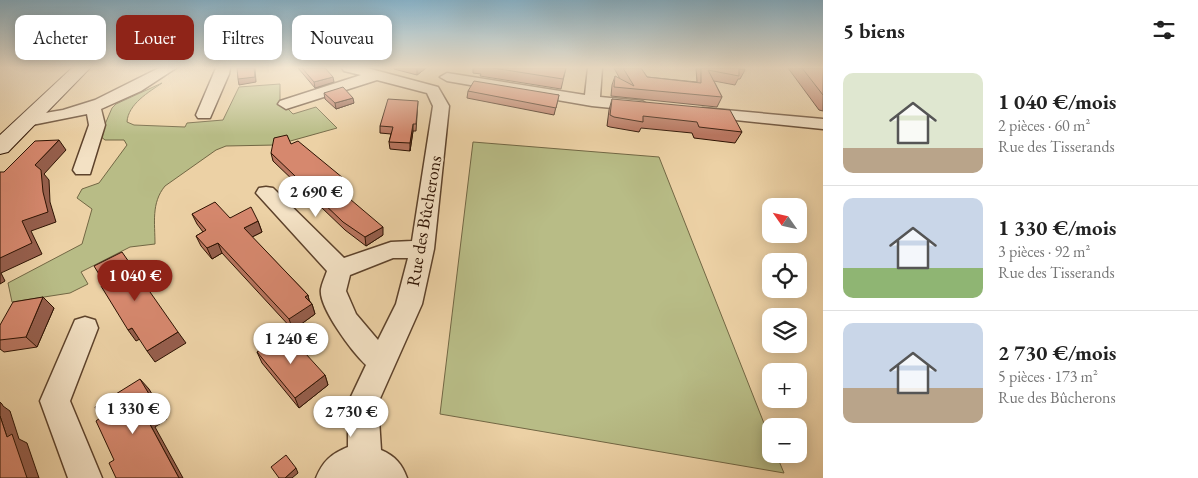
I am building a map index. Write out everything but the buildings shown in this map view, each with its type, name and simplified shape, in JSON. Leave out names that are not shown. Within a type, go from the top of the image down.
[{"type":"street","points":[[10,134],[58,90]]},
{"type":"street","points":[[10,134],[78,113],[133,90]]},
{"type":"street","points":[[204,115],[215,90]]},
{"type":"street","points":[[286,104],[329,90]]},
{"type":"street","name":"Rue des Bûcherons","points":[[377,469],[363,403],[409,304],[422,250],[443,90]]},
{"type":"street","points":[[520,90],[592,101],[661,108]]},
{"type":"street","points":[[592,101],[593,90]]},
{"type":"street","points":[[83,170],[96,125],[95,112],[90,108]]},
{"type":"street","points":[[691,112],[823,124]]},
{"type":"street","points":[[266,193],[340,269]]},
{"type":"street","points":[[340,269],[391,250],[422,250]]},
{"type":"street","points":[[340,269],[333,291],[344,320],[363,345],[382,361]]},
{"type":"street","points":[[85,328],[55,401],[85,478]]},
{"type":"street","points":[[334,478],[344,466],[377,469]]},
{"type":"green space","points":[[146,90],[152,90],[135,104],[128,116],[127,122],[134,125],[185,127],[187,123],[223,120],[237,90],[280,90],[280,101],[293,114],[316,107],[337,128],[276,145],[226,146],[216,150],[165,186],[156,206],[155,244],[130,247],[81,272],[88,284],[70,293],[12,302],[8,283],[82,244],[92,209],[77,198],[82,189],[99,183],[127,145],[124,140],[105,140],[100,136],[112,108],[116,104]]},
{"type":"green space","points":[[473,142],[659,157],[762,418],[762,463],[780,463],[784,473],[440,414]]}]
